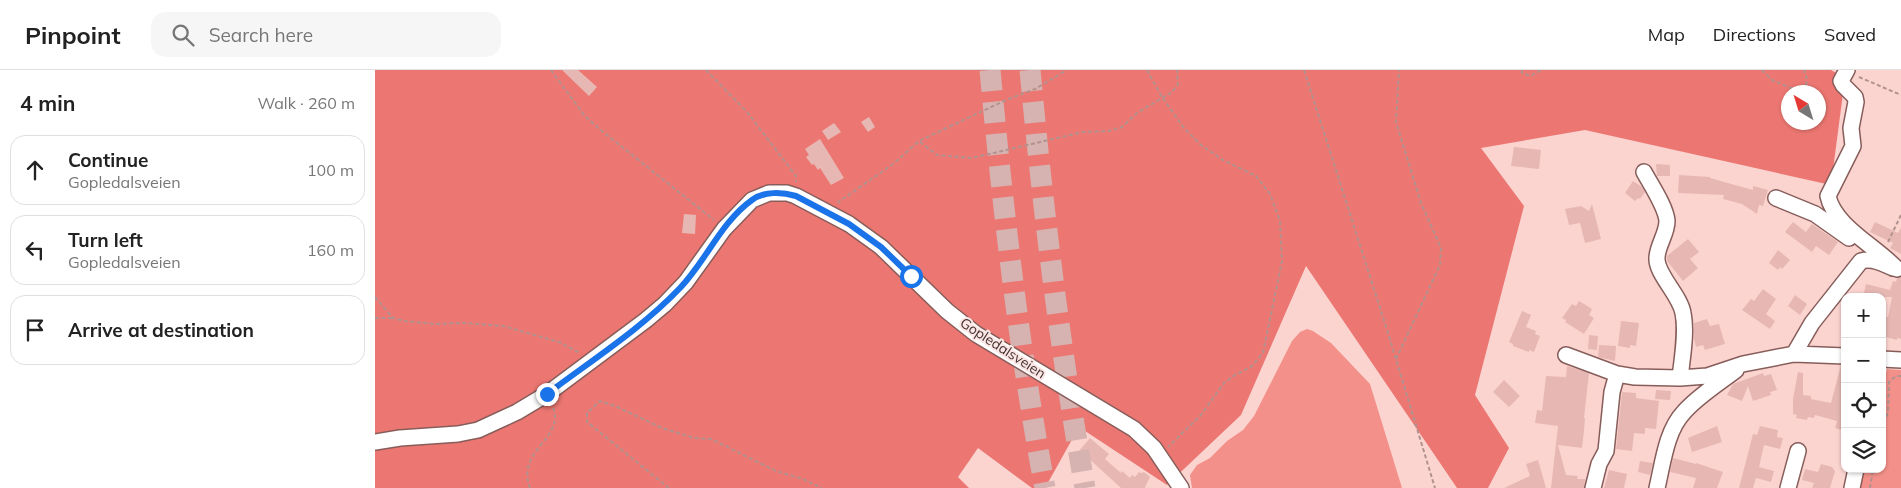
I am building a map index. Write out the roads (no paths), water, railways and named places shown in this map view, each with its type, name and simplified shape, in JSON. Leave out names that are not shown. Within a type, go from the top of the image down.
[{"type":"street","points":[[1846,71],[1841,81],[1843,86],[1855,97],[1856,102],[1851,128],[1853,146],[1828,196],[1830,205],[1875,257]]},
{"type":"street","points":[[1644,172],[1661,204],[1667,220],[1657,259],[1663,277],[1675,294],[1683,313],[1684,340],[1680,378]]},
{"type":"street","name":"Gopledalsveien","points":[[375,442],[400,438],[458,434],[478,430],[517,412],[547,394],[665,304],[686,282],[724,229],[752,200],[769,193],[787,194],[796,196],[849,224],[881,247],[947,311],[976,334],[1134,429],[1154,448],[1181,488]]},
{"type":"street","points":[[1776,198],[1815,214],[1875,257],[1899,271]]},
{"type":"street","points":[[1794,354],[1812,323],[1854,268],[1861,261],[1875,257]]},
{"type":"street","points":[[1566,355],[1617,374],[1635,377],[1680,378],[1707,376],[1743,364],[1794,354],[1841,356]]},
{"type":"street","points":[[1886,360],[1901,360]]},
{"type":"street","points":[[1657,488],[1669,442],[1677,421],[1692,405],[1743,364]]},
{"type":"street","points":[[1593,488],[1599,464],[1605,451],[1612,392],[1617,374]]},
{"type":"street","points":[[1788,488],[1798,451]]},
{"type":"street","points":[[1852,488],[1855,473]]},
{"type":"tunnel","points":[[990,70],[1013,280],[1027,384],[1045,488]]},
{"type":"tunnel","points":[[1030,70],[1053,279],[1085,488]]}]
